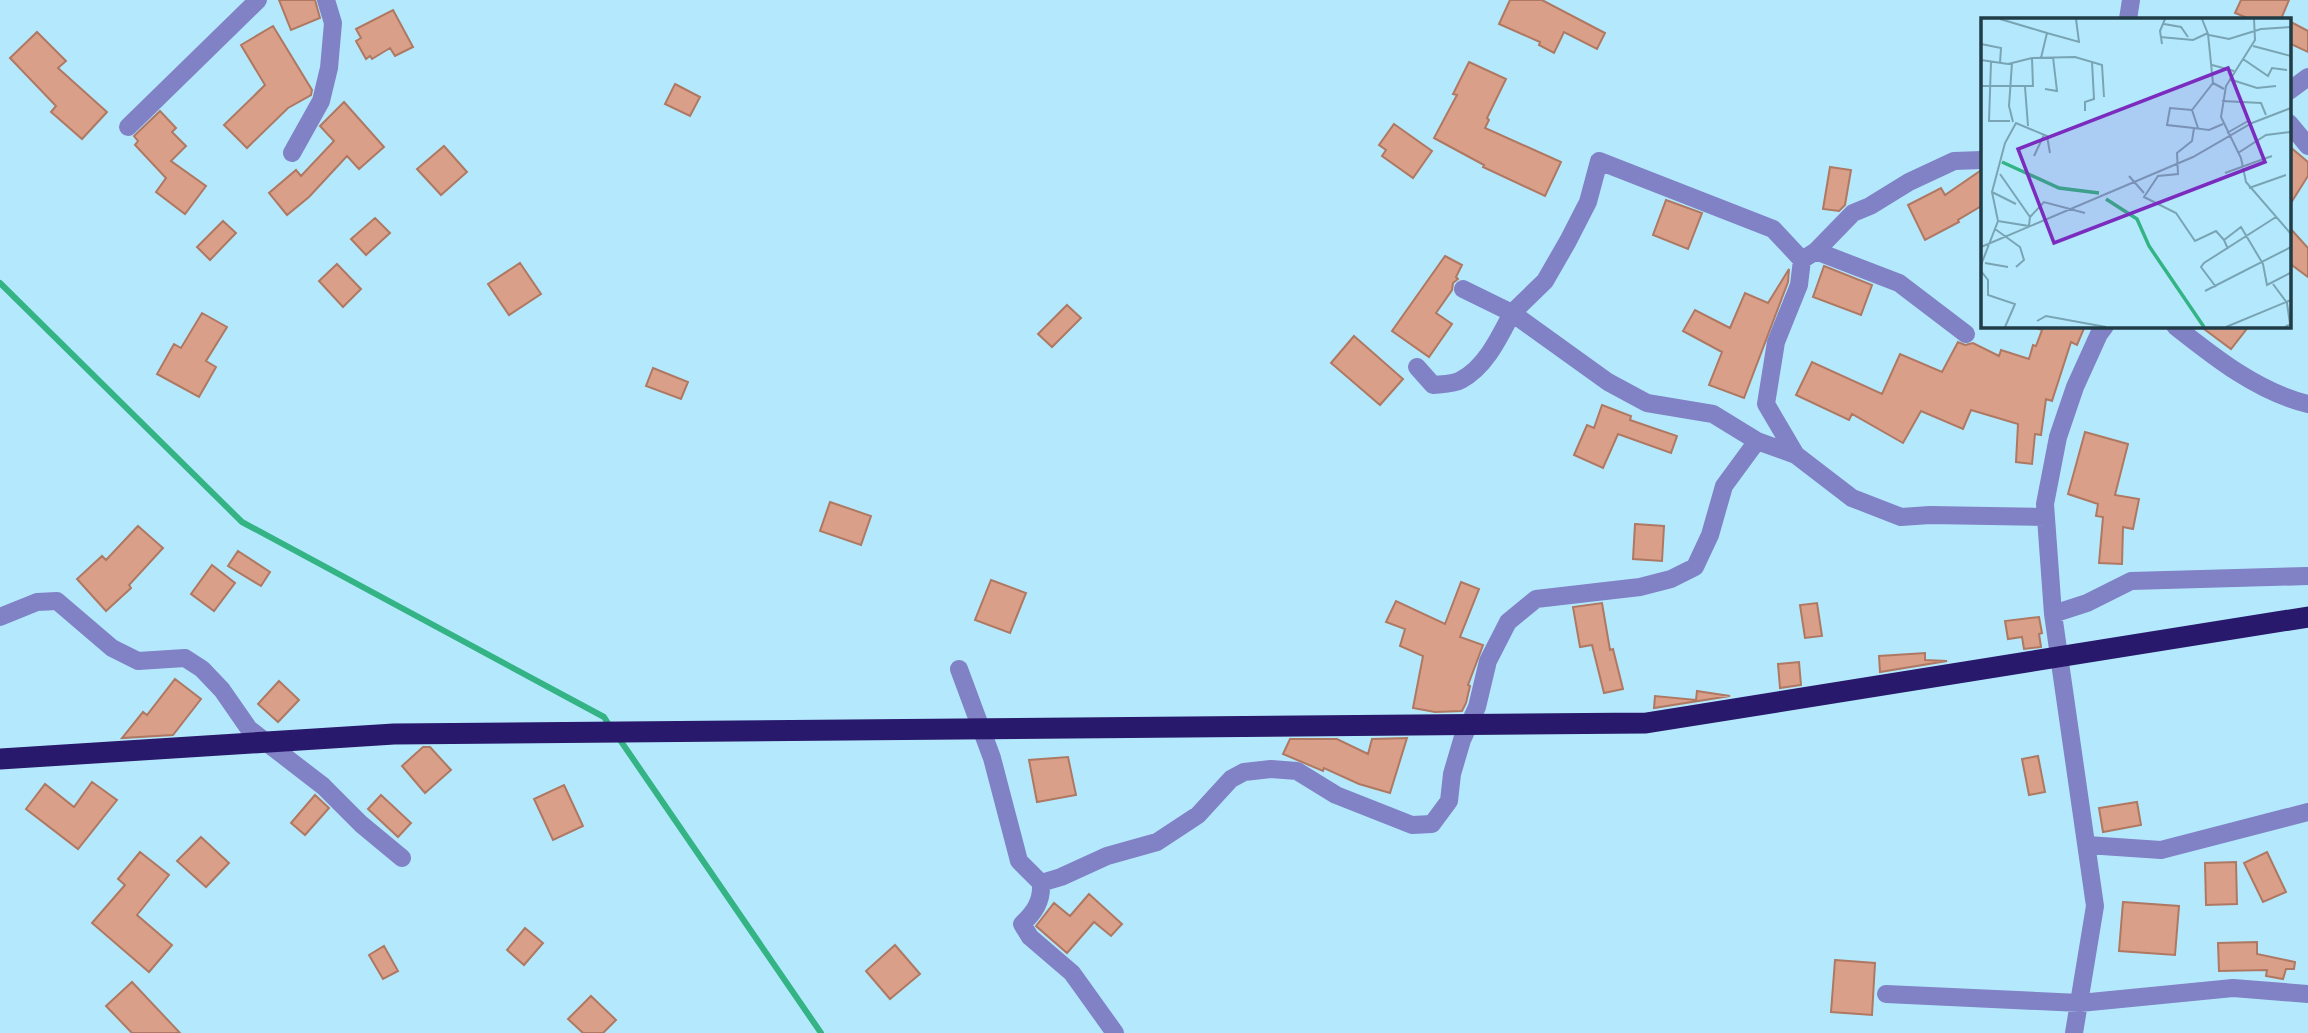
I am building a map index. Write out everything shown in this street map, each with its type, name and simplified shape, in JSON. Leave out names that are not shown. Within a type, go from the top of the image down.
[{"type":"highway","points":[[0,759],[394,734],[1646,723],[2308,617]]},
{"type":"street","points":[[128,127],[258,0]]},
{"type":"street","points":[[292,153],[321,101],[329,68],[333,23],[327,0]]},
{"type":"street","points":[[2128,18],[2131,0]]},
{"type":"street","points":[[2290,90],[2308,77]]},
{"type":"street","points":[[2290,124],[2308,146]]},
{"type":"street","points":[[1796,455],[1766,404],[1776,342],[1809,256],[1853,213],[1954,161],[1981,160]]},
{"type":"street","points":[[1417,367],[1433,385],[1460,381],[1481,363],[1499,338],[1512,313],[1545,281],[1569,242],[1588,202],[1600,161],[1773,229],[1809,256],[1899,283],[1966,334]]},
{"type":"street","points":[[1463,289],[1512,313],[1608,383],[1647,403],[1713,414],[1757,441],[1796,455],[1852,498],[1901,517],[2046,517]]},
{"type":"street","points":[[2074,1033],[2095,906],[2053,614],[2045,505],[2058,437],[2075,387],[2104,327]]},
{"type":"street","points":[[2176,327],[2209,353],[2264,387],[2287,399],[2308,404]]},
{"type":"street","points":[[1041,883],[1107,856],[1157,842],[1198,815],[1231,779],[1244,772],[1272,769],[1297,771],[1336,795],[1412,825],[1432,824],[1449,801],[1451,774],[1462,740],[1477,707],[1488,662],[1508,622],[1536,599],[1640,587],[1671,579],[1695,567],[1710,535],[1724,486],[1757,441]]},
{"type":"street","points":[[2053,614],[2087,603],[2132,581],[2308,576]]},
{"type":"street","points":[[0,617],[37,602],[57,601],[112,648],[138,661],[185,658],[202,669],[222,690],[248,729],[323,786],[361,824],[402,858]]},
{"type":"street","points":[[959,670],[992,758],[1019,861],[1041,883]]},
{"type":"street","points":[[2087,845],[2161,850],[2308,812]]},
{"type":"street","points":[[1041,883],[1039,904],[1022,924],[1030,937],[1072,973],[1115,1033]]},
{"type":"street","points":[[1886,994],[2080,1003],[2233,988],[2308,994]]},
{"type":"building","points":[[279,0],[315,0],[320,18],[291,30]]},
{"type":"building","points":[[1510,0],[1542,0],[1605,33],[1597,49],[1564,32],[1554,53],[1539,45],[1540,42],[1499,24]]},
{"type":"building","points":[[2241,0],[2289,0],[2281,18],[2248,18],[2235,13]]},
{"type":"building","points":[[393,10],[413,47],[395,56],[390,48],[372,59],[370,56],[366,59],[356,41],[361,38],[356,29]]},
{"type":"building","points":[[2290,22],[2308,31],[2308,52],[2290,43]]},
{"type":"building","points":[[273,26],[312,90],[311,95],[288,108],[247,148],[224,125],[265,85],[241,45]]},
{"type":"building","points":[[37,32],[66,61],[58,68],[107,112],[82,139],[51,112],[56,106],[10,58]]},
{"type":"building","points":[[1469,62],[1506,79],[1487,118],[1489,120],[1485,128],[1561,162],[1545,196],[1483,167],[1484,165],[1434,138],[1457,95],[1453,94]]},
{"type":"building","points":[[675,84],[700,97],[690,116],[665,104]]},
{"type":"building","points":[[344,102],[384,147],[359,169],[347,156],[309,197],[287,215],[269,193],[296,170],[301,176],[334,141],[320,126]]},
{"type":"building","points":[[160,111],[176,128],[172,132],[186,146],[171,161],[206,186],[185,214],[156,192],[166,178],[135,145],[138,141],[134,136]]},
{"type":"building","points":[[1394,124],[1432,151],[1413,178],[1382,156],[1386,150],[1379,145]]},
{"type":"building","points":[[444,146],[467,172],[441,195],[417,169]]},
{"type":"building","points":[[2290,147],[2308,162],[2308,176],[2290,204]]},
{"type":"building","points":[[1830,167],[1851,170],[1845,205],[1839,211],[1823,209]]},
{"type":"building","points":[[1981,171],[1981,206],[1958,220],[1959,222],[1925,240],[1908,205],[1941,188],[1945,195]]},
{"type":"building","points":[[1666,200],[1702,213],[1688,249],[1653,235]]},
{"type":"building","points":[[375,218],[390,233],[366,255],[351,239]]},
{"type":"building","points":[[223,221],[236,233],[210,260],[197,247]]},
{"type":"building","points":[[2290,228],[2308,248],[2308,277],[2290,264]]},
{"type":"building","points":[[1445,256],[1462,265],[1456,277],[1458,279],[1436,313],[1452,324],[1429,357],[1392,331]]},
{"type":"building","points":[[520,263],[541,294],[509,315],[488,284]]},
{"type":"building","points":[[337,264],[361,289],[343,307],[319,281]]},
{"type":"building","points":[[1824,266],[1872,285],[1861,315],[1813,297]]},
{"type":"building","points":[[1789,269],[1788,282],[1744,398],[1709,385],[1722,352],[1683,331],[1695,310],[1730,328],[1745,293],[1768,303]]},
{"type":"building","points":[[1067,305],[1081,318],[1052,347],[1038,334]]},
{"type":"building","points":[[202,313],[227,327],[206,361],[216,367],[199,397],[157,374],[174,344],[181,348]]},
{"type":"building","points":[[2034,327],[2085,327],[2077,345],[2071,342],[2052,401],[2046,399],[2041,435],[2035,434],[2032,464],[2016,462],[2018,424],[1971,410],[1963,429],[1921,411],[1903,443],[1852,414],[1849,420],[1796,395],[1812,362],[1882,394],[1900,354],[1942,372],[1958,342],[1965,345],[1973,343],[1999,356],[2001,350],[2029,359],[2042,330]]},
{"type":"building","points":[[2201,327],[2248,327],[2231,349]]},
{"type":"building","points":[[1354,336],[1403,379],[1380,405],[1331,363]]},
{"type":"building","points":[[653,368],[688,382],[681,399],[646,386]]},
{"type":"building","points":[[1602,405],[1631,416],[1630,420],[1677,436],[1671,453],[1618,434],[1603,468],[1574,455],[1587,425],[1594,428]]},
{"type":"building","points":[[2085,432],[2128,444],[2115,495],[2139,499],[2133,529],[2123,527],[2122,564],[2099,563],[2103,517],[2096,516],[2098,504],[2068,494]]},
{"type":"building","points":[[830,502],[871,516],[861,545],[820,531]]},
{"type":"building","points":[[1635,524],[1664,526],[1662,561],[1633,559]]},
{"type":"building","points":[[138,526],[163,548],[129,585],[131,588],[106,611],[77,579],[102,556],[106,560]]},
{"type":"building","points":[[238,551],[270,572],[261,586],[228,566]]},
{"type":"building","points":[[212,565],[235,583],[214,611],[191,594]]},
{"type":"building","points":[[991,580],[1026,593],[1010,633],[975,620]]},
{"type":"building","points":[[1461,582],[1479,589],[1460,637],[1483,645],[1468,685],[1466,703],[1462,711],[1435,712],[1413,708],[1423,656],[1400,646],[1405,629],[1386,622],[1396,601],[1445,624]]},
{"type":"building","points":[[1602,603],[1610,650],[1613,649],[1623,689],[1604,693],[1592,645],[1580,647],[1573,607]]},
{"type":"building","points":[[1817,603],[1822,636],[1805,638],[1800,605]]},
{"type":"building","points":[[2039,617],[2041,647],[2024,649],[2022,637],[2008,639],[2005,621]]},
{"type":"building","points":[[1925,653],[1925,660],[1947,661],[1880,672],[1879,656]]},
{"type":"building","points":[[1799,662],[1801,685],[1780,688],[1778,664]]},
{"type":"building","points":[[175,679],[201,699],[173,735],[122,738],[143,712],[147,715]]},
{"type":"building","points":[[279,681],[299,700],[278,722],[258,704]]},
{"type":"building","points":[[1697,691],[1730,696],[1654,708],[1655,696],[1696,700]]},
{"type":"building","points":[[1407,738],[1390,793],[1359,784],[1324,768],[1323,771],[1283,754],[1290,739],[1337,739],[1368,754],[1372,739]]},
{"type":"building","points":[[423,747],[430,747],[451,770],[425,793],[402,766]]},
{"type":"building","points":[[2038,756],[2045,792],[2029,795],[2022,759]]},
{"type":"building","points":[[1068,757],[1076,795],[1037,802],[1029,760]]},
{"type":"building","points":[[92,782],[117,800],[78,849],[26,809],[45,784],[74,807]]},
{"type":"building","points":[[564,785],[583,826],[553,840],[534,799]]},
{"type":"building","points":[[315,795],[329,808],[305,835],[291,823]]},
{"type":"building","points":[[381,795],[411,823],[398,837],[368,809]]},
{"type":"building","points":[[2137,802],[2141,825],[2103,832],[2099,808]]},
{"type":"building","points":[[201,837],[229,863],[206,887],[177,861]]},
{"type":"building","points":[[140,852],[169,875],[137,915],[172,945],[149,972],[92,923],[125,885],[118,879]]},
{"type":"building","points":[[2267,852],[2286,892],[2263,902],[2244,863]]},
{"type":"building","points":[[2236,862],[2237,904],[2206,905],[2205,863]]},
{"type":"building","points":[[1089,894],[1122,924],[1111,936],[1094,922],[1067,953],[1036,926],[1054,903],[1070,916]]},
{"type":"building","points":[[2123,902],[2179,906],[2175,955],[2119,951]]},
{"type":"building","points":[[525,928],[543,943],[524,965],[507,950]]},
{"type":"building","points":[[2257,942],[2257,954],[2295,962],[2294,969],[2286,969],[2283,979],[2266,976],[2267,970],[2219,971],[2218,943]]},
{"type":"building","points":[[895,945],[920,974],[890,999],[866,971]]},
{"type":"building","points":[[384,946],[398,971],[383,979],[369,955]]},
{"type":"building","points":[[1835,960],[1875,963],[1872,1015],[1831,1012]]},
{"type":"building","points":[[132,982],[180,1033],[132,1033],[106,1006]]},
{"type":"building","points":[[591,996],[616,1020],[603,1033],[583,1033],[568,1019]]},
{"type":"waterway","points":[[0,283],[242,522],[604,717],[611,728]]},
{"type":"waterway","points":[[618,737],[821,1033]]}]
